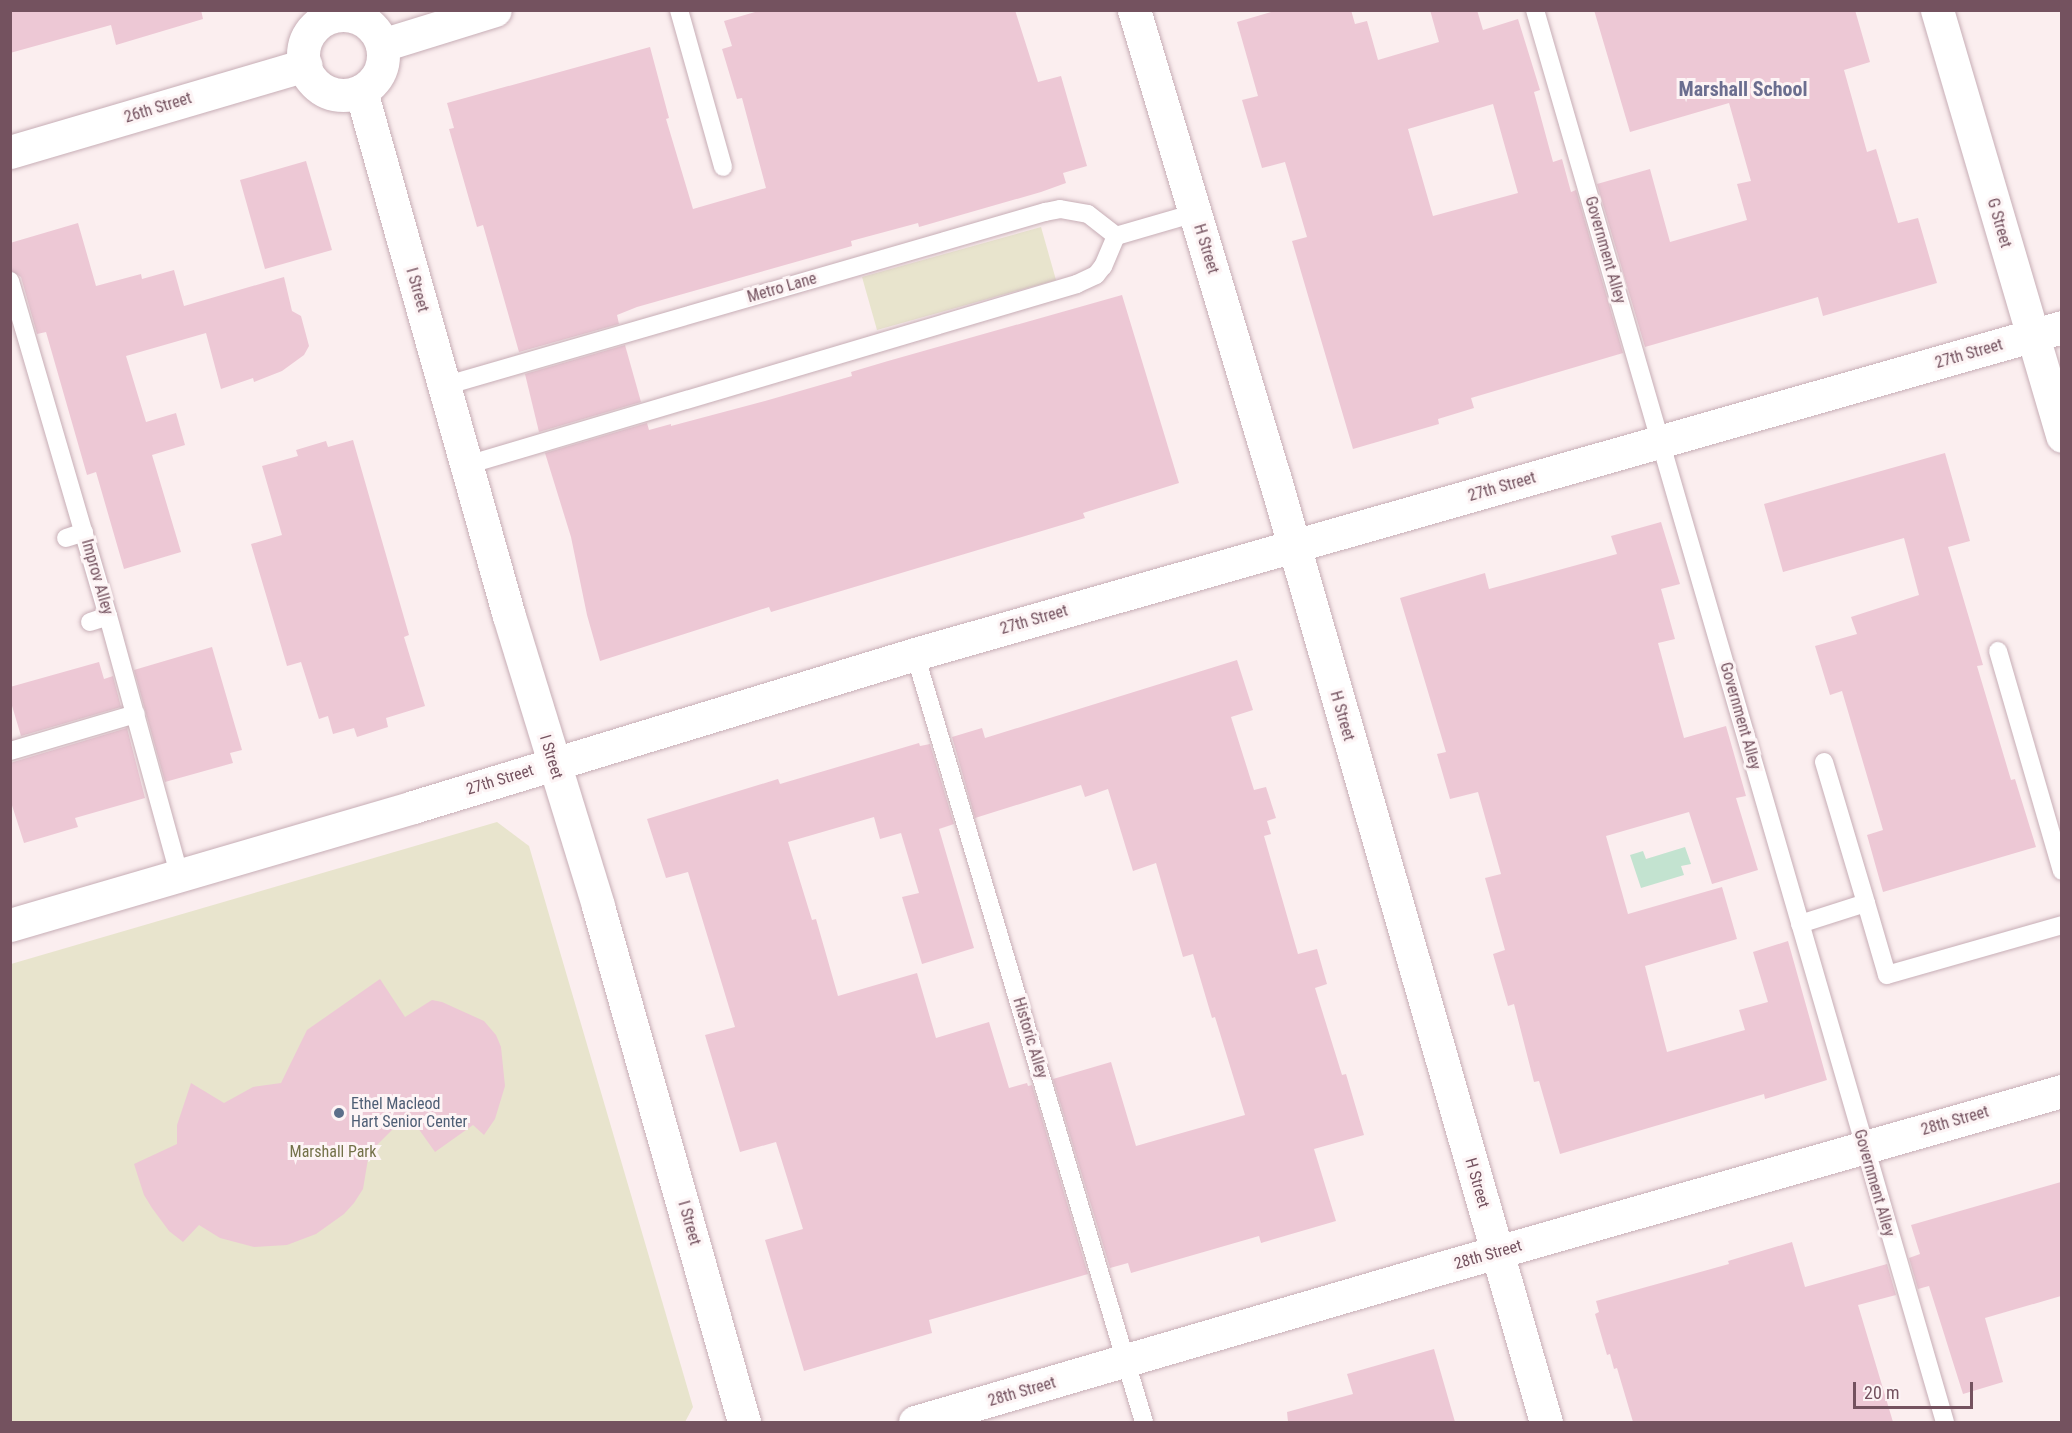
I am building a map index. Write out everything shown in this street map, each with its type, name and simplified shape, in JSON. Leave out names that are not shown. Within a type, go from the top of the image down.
[{"type":"street","points":[[382,45],[495,10]]},
{"type":"street","name":"H Street","points":[[1134,10],[1274,476],[1546,1422]]},
{"type":"street","name":"G Street","points":[[1937,10],[2047,332],[2061,436]]},
{"type":"street","points":[[338,13],[370,26],[382,45],[381,66],[377,76],[361,91],[350,94],[327,91],[317,85],[305,65],[303,54],[310,33],[318,24],[338,13]]},
{"type":"street","name":"26th Street","points":[[10,152],[305,65]]},
{"type":"street","name":"I Street","points":[[361,91],[552,764],[598,906],[744,1422]]},
{"type":"street","name":"27th Street","points":[[10,924],[915,654],[2047,332]]},
{"type":"street","name":"28th Street","points":[[915,1422],[1126,1363],[1497,1252],[2061,1091]]},
{"type":"lane","points":[[679,10],[723,167]]},
{"type":"lane","name":"Government Alley","points":[[1535,10],[1945,1422]]},
{"type":"lane","name":"Metro Lane","points":[[444,386],[1045,212],[1060,209],[1088,214],[1116,236]]},
{"type":"lane","points":[[467,465],[1077,284],[1096,274],[1103,266],[1116,236],[1195,213]]},
{"type":"lane","name":"Improv Alley","points":[[10,281],[136,714],[179,874]]},
{"type":"lane","points":[[66,538],[84,532]]},
{"type":"lane","points":[[90,622],[108,616]]},
{"type":"lane","points":[[1998,651],[2061,871]]},
{"type":"lane","name":"Historic Alley","points":[[915,654],[1144,1422]]},
{"type":"lane","points":[[10,751],[136,714]]},
{"type":"lane","points":[[1824,762],[1887,975],[2061,925]]},
{"type":"lane","points":[[1800,924],[1866,903]]},
{"type":"green space","points":[[1041,227],[1056,280],[877,330],[862,277]]},
{"type":"green space","name":"Marshall Park","points":[[497,822],[529,846],[693,1407],[685,1422],[11,1422],[11,964]]},
{"type":"shaded area","points":[[1685,847],[1691,864],[1681,866],[1684,875],[1641,888],[1630,855],[1643,851],[1646,859]]},
{"type":"building","points":[[10,10],[201,10],[203,19],[116,45],[111,25],[10,53]]},
{"type":"building","points":[[762,10],[1015,10],[1038,82],[1061,76],[1087,166],[1063,173],[1066,183],[1041,192],[919,227],[918,223],[851,241],[852,246],[637,307],[617,315],[619,324],[519,352],[483,225],[477,227],[449,129],[454,128],[447,103],[650,47],[669,118],[666,119],[693,209],[766,188],[742,98],[737,99],[722,49],[732,46],[724,21]]},
{"type":"building","points":[[1278,10],[1351,10],[1355,24],[1367,21],[1378,60],[1439,42],[1430,10],[1477,10],[1483,30],[1518,19],[1540,90],[1534,92],[1553,162],[1562,159],[1571,192],[1576,190],[1623,353],[1471,398],[1474,408],[1438,419],[1439,424],[1353,449],[1292,241],[1307,237],[1285,162],[1262,168],[1242,100],[1258,96],[1237,22]],"holes":[[[1493,104],[1518,193],[1433,216],[1408,129]]]},
{"type":"building","points":[[1594,10],[1855,10],[1870,62],[1844,70],[1867,152],[1876,149],[1898,223],[1918,218],[1937,283],[1823,316],[1818,297],[1645,347],[1597,184],[1650,169],[1670,242],[1747,220],[1737,184],[1751,181],[1729,103],[1630,132]]},
{"type":"building","points":[[306,161],[332,250],[265,269],[240,180]]},
{"type":"building","points":[[78,223],[96,286],[141,274],[142,279],[174,270],[184,306],[284,277],[292,311],[301,316],[309,346],[304,355],[282,371],[254,382],[253,378],[221,389],[206,333],[126,356],[146,422],[176,413],[185,445],[152,455],[181,552],[124,569],[96,472],[87,475],[46,332],[37,334],[21,277],[10,270],[10,243]]},
{"type":"building","points":[[1122,295],[1179,483],[1083,513],[1085,518],[771,612],[769,607],[600,661],[587,615],[571,537],[545,453],[647,423],[649,430],[671,424],[671,426],[765,401],[852,376],[851,372],[888,361]]},
{"type":"building","points":[[625,345],[641,402],[539,432],[525,374]]},
{"type":"building","points":[[353,440],[409,635],[404,637],[425,706],[386,718],[388,727],[357,737],[354,728],[333,734],[328,716],[319,719],[301,662],[287,666],[251,544],[282,535],[262,466],[298,456],[296,450],[326,441],[328,447]]},
{"type":"building","points":[[1945,453],[1970,541],[1948,547],[1983,665],[1977,666],[2011,780],[2015,779],[2036,847],[1883,892],[1867,835],[1883,830],[1842,691],[1830,695],[1815,646],[1857,634],[1851,617],[1919,595],[1904,538],[1783,572],[1764,504]]},
{"type":"building","points":[[1661,522],[1680,584],[1661,589],[1675,639],[1658,643],[1684,738],[1726,726],[1746,796],[1736,798],[1758,870],[1712,884],[1689,812],[1606,836],[1628,914],[1722,887],[1737,939],[1645,966],[1667,1052],[1745,1030],[1739,1010],[1768,1002],[1753,952],[1788,941],[1827,1080],[1765,1099],[1764,1094],[1560,1154],[1539,1081],[1534,1082],[1514,1004],[1508,1006],[1493,954],[1505,950],[1485,878],[1501,874],[1478,792],[1450,799],[1437,754],[1446,752],[1400,598],[1485,573],[1489,589],[1617,554],[1611,536]]},
{"type":"building","points":[[212,647],[242,750],[230,753],[233,763],[165,782],[134,670]]},
{"type":"building","points":[[1237,660],[1253,710],[1231,717],[1254,790],[1266,787],[1276,818],[1267,821],[1271,834],[1264,836],[1298,954],[1317,949],[1327,984],[1315,988],[1342,1075],[1346,1074],[1364,1135],[1314,1149],[1336,1221],[1261,1243],[1259,1236],[1131,1273],[1128,1263],[1110,1268],[1053,1079],[1111,1062],[1136,1146],[1245,1115],[1215,1017],[1212,1018],[1193,954],[1183,957],[1156,863],[1133,871],[1108,789],[1085,797],[1081,785],[975,818],[952,737],[982,728],[985,738]]},
{"type":"building","points":[[99,662],[104,679],[113,676],[121,707],[21,736],[10,699],[10,687]]},
{"type":"building","points":[[127,728],[145,798],[75,818],[78,827],[24,843],[10,799],[10,763]]},
{"type":"building","points":[[919,743],[920,746],[930,744],[954,824],[939,829],[974,948],[922,964],[902,897],[919,893],[901,833],[880,839],[874,817],[788,842],[812,920],[816,919],[838,996],[917,973],[936,1038],[989,1022],[1009,1088],[1027,1083],[1028,1086],[1032,1085],[1088,1274],[929,1320],[932,1333],[804,1371],[765,1240],[803,1229],[776,1142],[740,1152],[705,1035],[735,1027],[688,872],[666,878],[647,819],[778,779],[780,784]]},
{"type":"building","name":"Ethel Macleod Hart Senior Center","points":[[380,979],[405,1017],[432,1000],[442,1002],[484,1021],[496,1035],[501,1047],[505,1086],[495,1119],[484,1135],[473,1125],[435,1152],[408,1114],[369,1153],[363,1189],[344,1214],[316,1234],[287,1245],[254,1247],[220,1238],[199,1225],[183,1242],[169,1231],[144,1195],[134,1164],[177,1144],[177,1125],[191,1083],[224,1103],[253,1087],[281,1083],[307,1030]]},
{"type":"building","points":[[2061,1182],[2061,1296],[1985,1318],[2003,1382],[1963,1394],[1929,1286],[1918,1289],[1909,1258],[1920,1254],[1911,1225]]},
{"type":"building","points":[[1792,1242],[1805,1287],[1887,1264],[1896,1295],[1858,1305],[1893,1422],[1633,1422],[1617,1368],[1614,1369],[1610,1354],[1607,1355],[1595,1314],[1599,1312],[1596,1301],[1729,1264],[1728,1261]]},
{"type":"building","points":[[1434,1349],[1455,1422],[1288,1422],[1287,1412],[1353,1394],[1347,1374]]},
{"type":"place","name":"Ethel Macleod Hart Senior Center","points":[[339,1113]]},
{"type":"district","name":"Marshall School","points":[[1743,89]]}]
